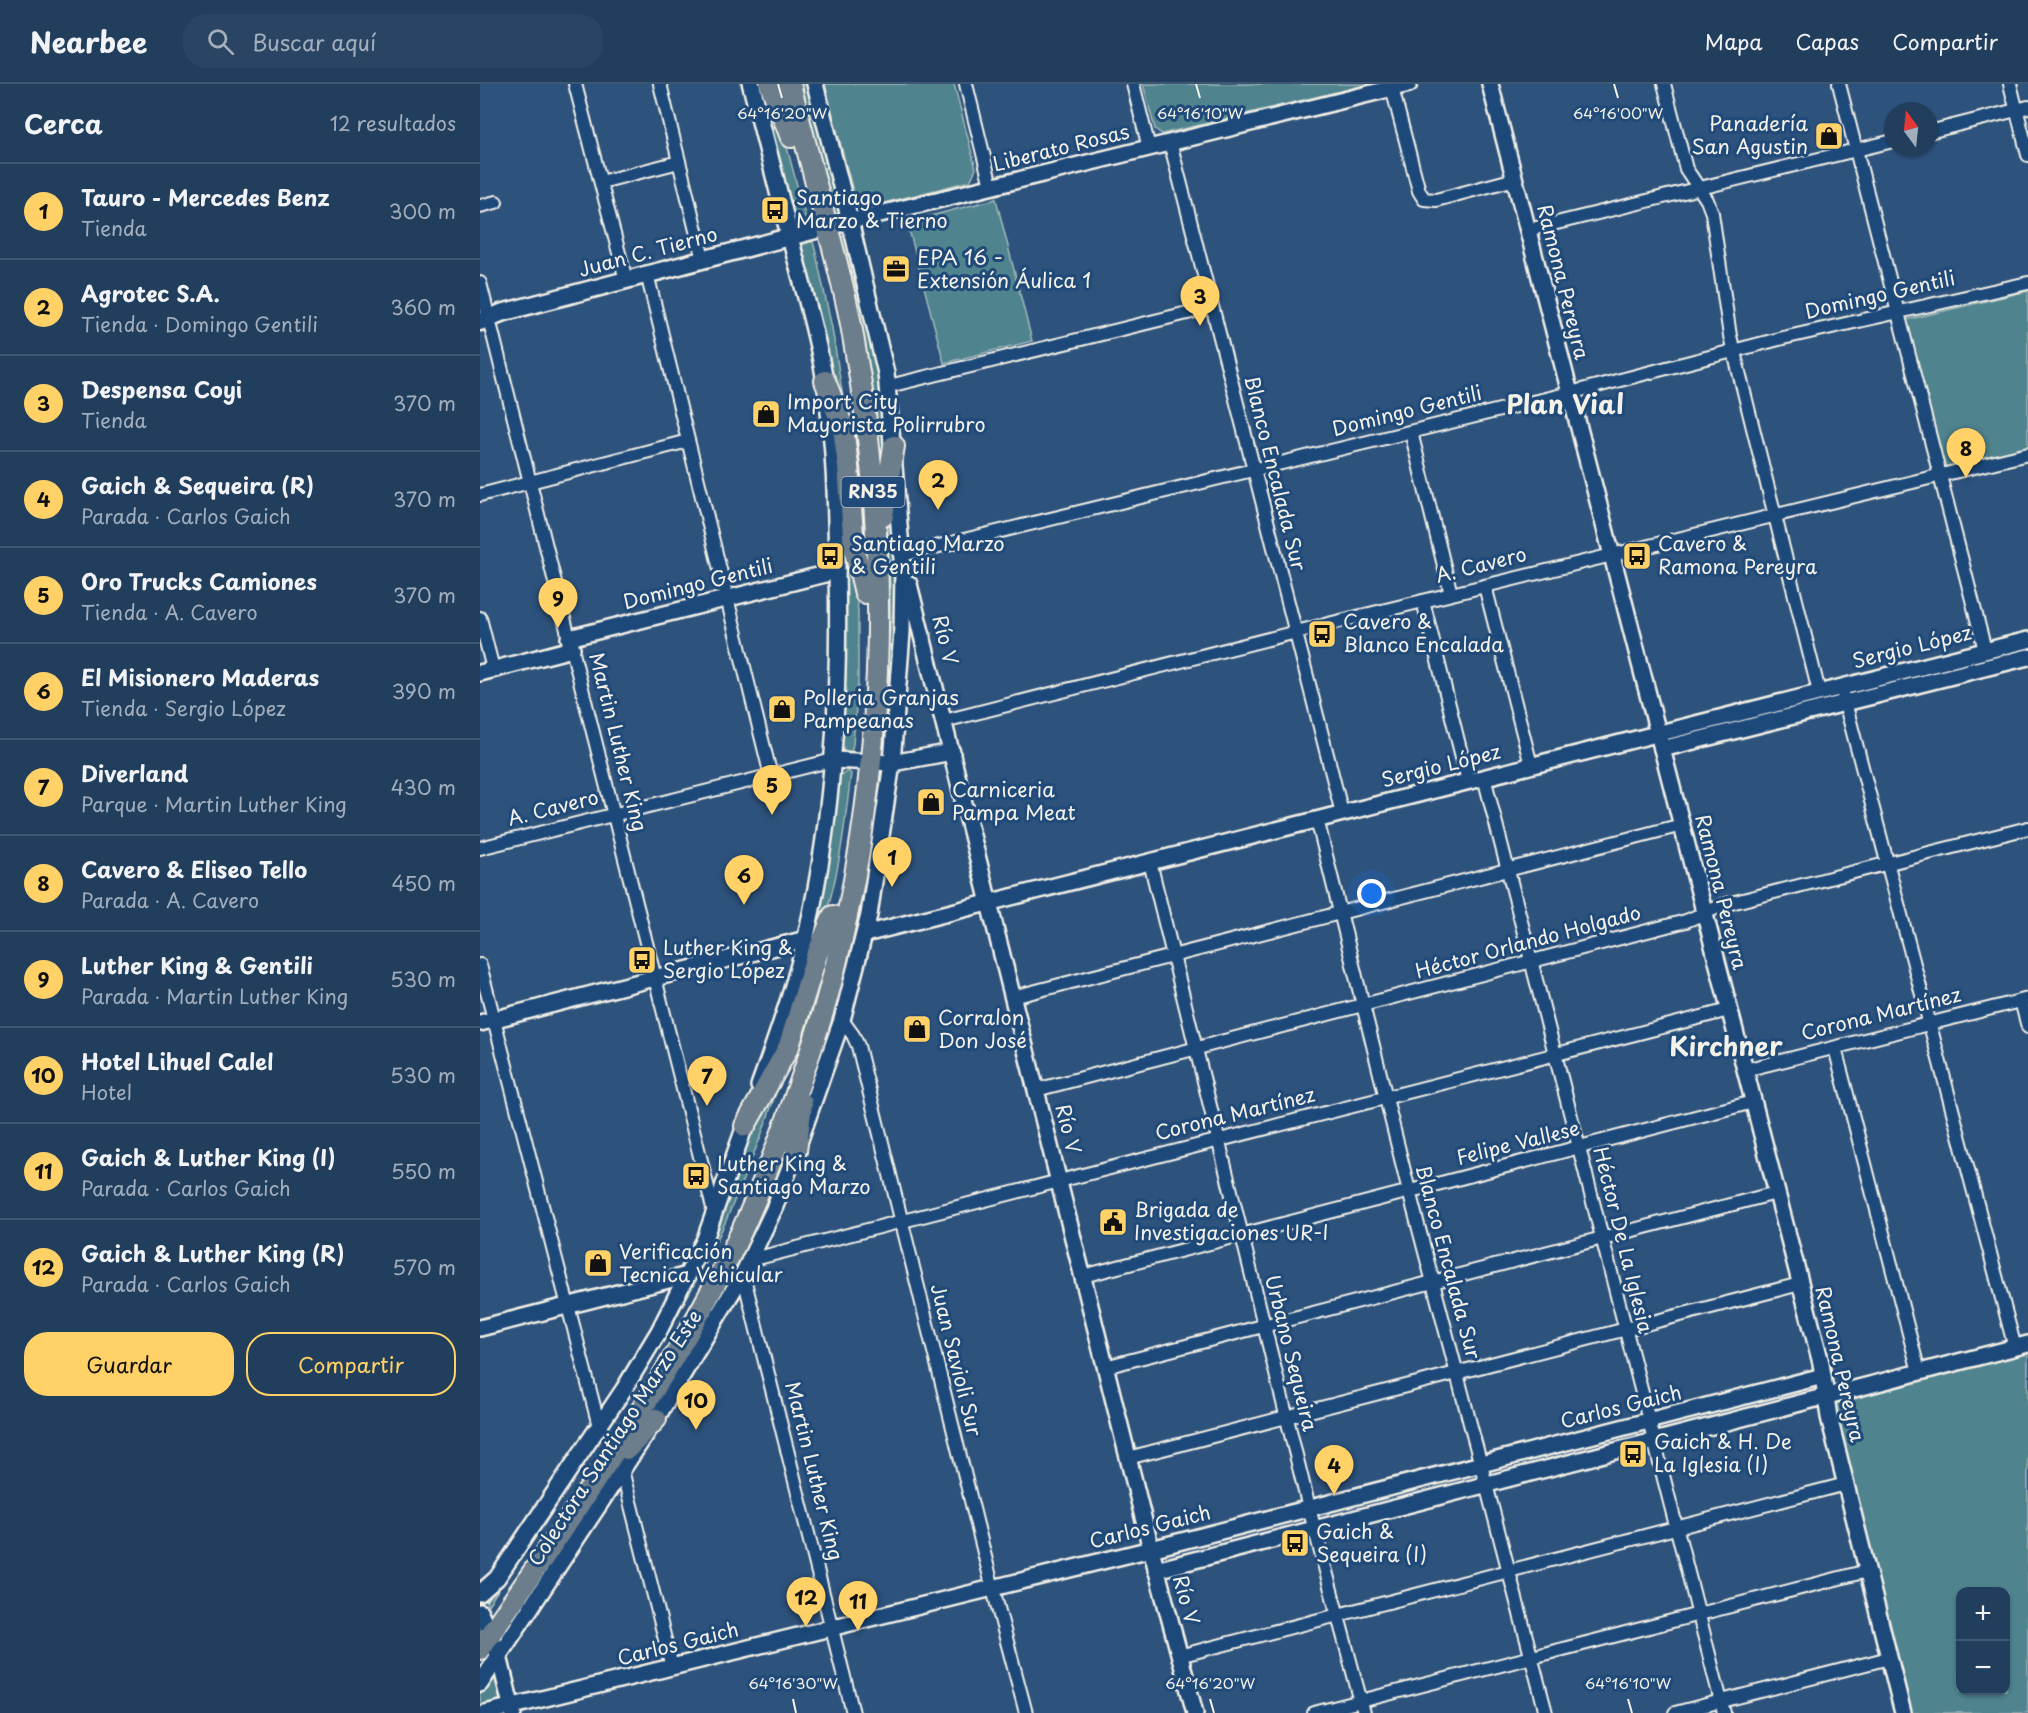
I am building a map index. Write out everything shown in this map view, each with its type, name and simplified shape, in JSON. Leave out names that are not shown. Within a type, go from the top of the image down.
[{"type":"highway","points":[[770,84],[798,139]]},
{"type":"highway","name":"RN35","points":[[777,84],[798,139]]},
{"type":"highway","name":"RN35","points":[[485,1633],[636,1396],[684,1315],[739,1205],[773,1121],[808,1014],[833,916],[864,761],[876,698],[879,594],[870,463],[852,330],[821,228],[798,139],[790,84]]},
{"type":"highway","points":[[798,84],[798,139]]},
{"type":"highway","name":"RN35","points":[[485,1633],[523,1585],[647,1402],[688,1334],[729,1258],[781,1137],[812,1049],[830,988],[856,871],[864,761],[866,593],[857,464],[847,377],[821,228]]},
{"type":"highway","points":[[825,381],[843,428],[854,548],[866,593]]},
{"type":"highway","points":[[876,698],[887,608],[883,517],[894,446]]},
{"type":"highway","points":[[745,1126],[789,1046],[816,957],[833,916]]},
{"type":"highway","points":[[796,1151],[802,1106],[826,1025],[830,988]]},
{"type":"highway","points":[[523,1585],[564,1540],[626,1451],[656,1419]]},
{"type":"main road","name":"Colectora Santiago Marzo Este","points":[[751,84],[790,237]]},
{"type":"main road","name":"Juan C. Tierno","points":[[484,320],[505,312],[821,228]]},
{"type":"street","points":[[575,84],[626,280]]},
{"type":"street","points":[[660,84],[703,259]]},
{"type":"street","name":"Colectora Santiago Marzo Este","points":[[480,1683],[485,1633],[622,1470],[656,1419],[743,1274],[777,1202],[796,1151],[842,1020],[865,934],[876,878],[892,763],[902,632],[902,555],[889,386],[815,84]]},
{"type":"street","points":[[966,84],[991,186]]},
{"type":"street","points":[[1132,84],[1149,148]]},
{"type":"street","name":"Liberato Rosas","points":[[821,228],[1410,84]]},
{"type":"street","name":"Ramona Pereyra","points":[[1490,84],[1800,1284],[1846,1484],[1903,1713]]},
{"type":"street","points":[[1664,84],[1685,165],[1707,200],[1712,213],[1733,351],[1820,692]]},
{"type":"street","points":[[1839,84],[1985,651]]},
{"type":"street","points":[[2010,84],[2022,109],[2028,154]]},
{"type":"street","points":[[1392,88],[1419,190],[1424,199],[1436,200],[1515,179]]},
{"type":"street","points":[[1938,130],[2022,109]]},
{"type":"street","name":"Blanco Encalada Sur","points":[[1170,142],[1342,813]]},
{"type":"street","points":[[1528,230],[1884,143]]},
{"type":"street","points":[[601,182],[679,162]]},
{"type":"street","points":[[480,207],[496,202]]},
{"type":"street","name":"Colectora Santiago Marzo Este","points":[[480,1593],[496,1578],[599,1426],[660,1331],[688,1275],[705,1239],[786,1010],[806,939],[826,832],[833,760],[838,677],[835,481],[825,381],[812,319],[790,237]]},
{"type":"street","points":[[647,274],[771,776]]},
{"type":"street","name":"Martin Luther King","points":[[480,283],[484,320],[530,482],[714,1212]]},
{"type":"street","name":"Domingo Gentili","points":[[902,555],[1570,393],[1733,351],[2028,283]]},
{"type":"street","points":[[889,386],[1212,307]]},
{"type":"street","points":[[1411,432],[1452,594]]},
{"type":"street","points":[[480,495],[688,441]]},
{"type":"street","name":"A. Cavero","points":[[944,721],[1296,632],[2028,454]]},
{"type":"street","name":"Río V","points":[[902,555],[1156,1570],[1194,1713]]},
{"type":"street","name":"Domingo Gentili","points":[[486,671],[571,643],[727,598],[837,571]]},
{"type":"street","points":[[1485,586],[1531,765]]},
{"type":"street","points":[[1423,601],[1468,781]]},
{"type":"street","points":[[480,618],[486,671]]},
{"type":"street","name":"Sergio López","points":[[865,934],[2028,640]]},
{"type":"street","name":"Sergio López","points":[[1662,749],[2028,657]]},
{"type":"street","points":[[1841,687],[1929,1024],[2021,1346]]},
{"type":"street","name":"A. Cavero","points":[[480,848],[833,760],[892,763],[952,752]]},
{"type":"street","name":"Héctor De La Iglesia","points":[[1484,777],[1722,1707]]},
{"type":"street","name":"Blanco Encalada Sur","points":[[1317,819],[1409,1191],[1546,1713]]},
{"type":"street","points":[[1013,997],[1682,825]]},
{"type":"street","name":"Héctor Orlando Holgado","points":[[1036,1090],[1686,921],[1723,905],[2028,828]]},
{"type":"street","name":"Urbano Sequeira","points":[[1150,862],[1287,1417],[1362,1707]]},
{"type":"street","points":[[487,1021],[806,939]]},
{"type":"street","points":[[480,965],[487,1021],[569,1306],[599,1426]]},
{"type":"street","points":[[2025,1000],[2028,1027]]},
{"type":"street","name":"Corona Martínez","points":[[1745,1070],[2025,1000]]},
{"type":"street","name":"Corona Martínez","points":[[750,1260],[1729,1010]]},
{"type":"street","name":"Juan Savioli Sur","points":[[842,1020],[858,1046],[1026,1713]]},
{"type":"street","points":[[1835,1048],[1919,1372]]},
{"type":"street","name":"Felipe Vallese","points":[[1083,1276],[1753,1102]]},
{"type":"street","points":[[1106,1367],[1776,1193]]},
{"type":"street","name":"Martin Luther King","points":[[743,1274],[853,1713]]},
{"type":"street","points":[[480,1328],[688,1275]]},
{"type":"street","points":[[1128,1458],[1800,1284]]},
{"type":"street","name":"Carlos Gaich","points":[[1156,1570],[2021,1346]]},
{"type":"street","name":"Carlos Gaich","points":[[485,1713],[512,1710],[672,1667],[1151,1549],[1823,1376]]},
{"type":"street","points":[[622,1470],[672,1667]]},
{"type":"street","points":[[1179,1656],[1846,1484]]},
{"type":"street","points":[[1314,1713],[1362,1707],[1532,1657],[1867,1571]]},
{"type":"street","points":[[485,1633],[512,1710]]},
{"type":"street","points":[[1675,1713],[1722,1707],[1889,1658]]},
{"type":"green space","points":[[757,84],[765,84],[785,140],[806,219],[805,223],[797,223],[793,220]]},
{"type":"green space","points":[[803,84],[808,84],[840,211],[834,217],[809,134]]},
{"type":"green space","points":[[825,84],[954,84],[976,169],[970,181],[868,207],[855,199]]},
{"type":"green space","points":[[1143,84],[1370,84],[1162,134],[1155,129]]},
{"type":"green space","points":[[996,199],[1032,341],[944,363],[907,222]]},
{"type":"green space","points":[[838,235],[848,238],[879,361],[888,435],[881,497]]},
{"type":"green space","points":[[813,242],[815,249],[832,328],[846,417],[828,366],[800,251],[804,244]]},
{"type":"green space","points":[[2028,291],[2028,448],[1941,468],[1906,320]]},
{"type":"green space","points":[[836,420],[858,611],[858,683],[851,752],[842,749],[840,743]]},
{"type":"green space","points":[[890,495],[895,533],[897,607],[886,748],[879,751],[883,686],[891,626],[888,526]]},
{"type":"green space","points":[[848,771],[851,774],[843,833],[828,907],[792,1009],[839,776]]},
{"type":"green space","points":[[878,773],[883,777],[864,911],[849,977],[802,1113],[832,1019]]},
{"type":"green space","points":[[784,1070],[761,1136],[705,1265],[622,1406],[488,1605],[486,1601],[620,1404],[747,1136]]},
{"type":"green space","points":[[787,1137],[787,1160],[746,1255],[719,1305],[655,1401]]},
{"type":"green space","points":[[2028,1351],[2028,1713],[1911,1713],[1832,1403]]},
{"type":"green space","points":[[494,1675],[500,1700],[498,1703],[480,1708],[480,1693]]},
{"type":"place","name":"Panadería San Agustin","points":[[1829,136]]},
{"type":"place","name":"Santiago Marzo & Tierno","points":[[775,210]]},
{"type":"place","name":"EPA 16 - Extensión Áulica 1","points":[[896,269]]},
{"type":"place","name":"Despensa Coyi","points":[[1200,326]]},
{"type":"place","name":"Import City Mayorista Polirrubro","points":[[766,414]]},
{"type":"place","name":"Cavero & Eliseo Tello","points":[[1966,478]]},
{"type":"place","name":"Agrotec S.A.","points":[[938,510]]},
{"type":"place","name":"Santiago Marzo & Gentili","points":[[830,556]]},
{"type":"place","name":"Cavero & Ramona Pereyra","points":[[1637,556]]},
{"type":"place","name":"Luther King & Gentili","points":[[558,628]]},
{"type":"place","name":"Cavero & Blanco Encalada","points":[[1322,634]]},
{"type":"place","name":"Polleria Granjas Pampeanas","points":[[782,709]]},
{"type":"place","name":"Carniceria Pampa Meat","points":[[931,802]]},
{"type":"place","name":"Oro Trucks Camiones","points":[[772,815]]},
{"type":"place","name":"Tauro - Mercedes Benz","points":[[892,887]]},
{"type":"place","name":"El Misionero Maderas","points":[[744,905]]},
{"type":"place","name":"Luther King & Sergio López","points":[[642,960]]},
{"type":"place","name":"Corralon Don José","points":[[917,1029]]},
{"type":"place","name":"Diverland","points":[[707,1106]]},
{"type":"place","name":"Luther King & Santiago Marzo","points":[[696,1176]]},
{"type":"place","name":"Brigada de Investigaciones UR-I","points":[[1113,1222]]},
{"type":"place","name":"Verificación Tecnica Vehicular","points":[[598,1263]]},
{"type":"place","name":"Hotel Lihuel Calel","points":[[696,1430]]},
{"type":"place","name":"Gaich & H. De La Iglesia (I)","points":[[1633,1454]]},
{"type":"place","name":"Gaich & Sequeira (R)","points":[[1334,1495]]},
{"type":"place","name":"Gaich & Sequeira (I)","points":[[1295,1543]]},
{"type":"place","name":"Gaich & Luther King (R)","points":[[806,1627]]},
{"type":"place","name":"Gaich & Luther King (I)","points":[[858,1631]]},
{"type":"district","name":"Plan Vial","points":[[1565,405]]},
{"type":"district","name":"Kirchner","points":[[1726,1047]]}]
